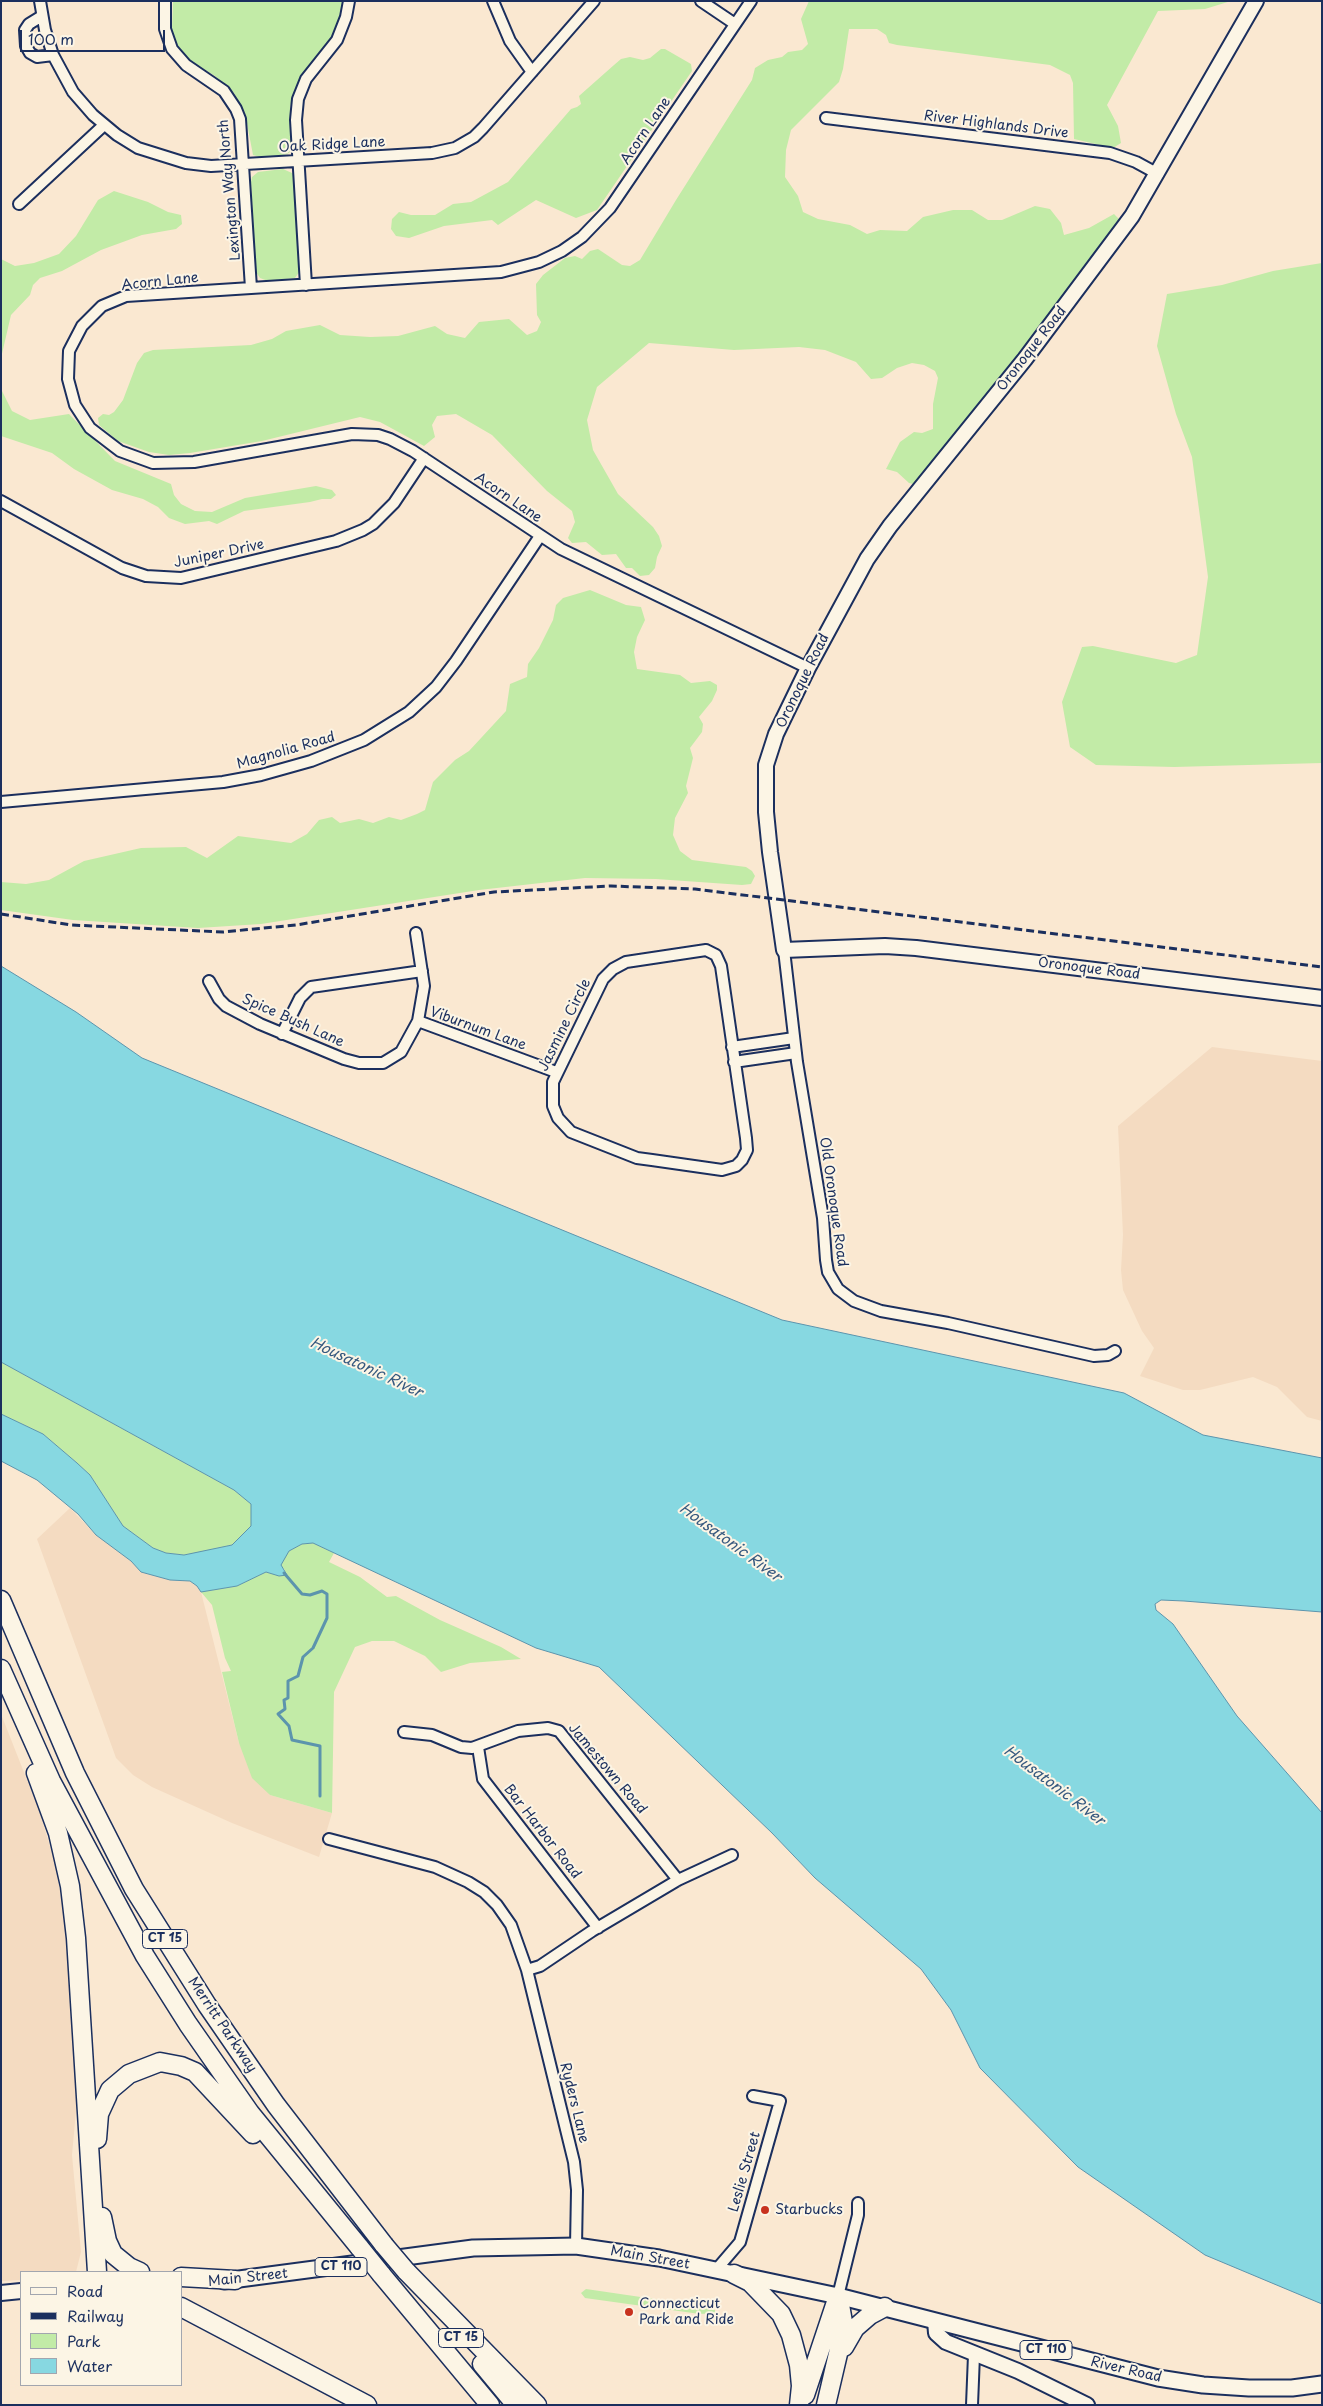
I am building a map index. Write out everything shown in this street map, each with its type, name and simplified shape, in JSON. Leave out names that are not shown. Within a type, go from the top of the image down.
[{"type":"highway","name":"Merritt Parkway","points":[[1,1600],[75,1773],[134,1889],[207,2005],[276,2105],[384,2245],[516,2405]]},
{"type":"highway","name":"Merritt Parkway","points":[[2,1671],[51,1781],[145,1956],[188,2024],[250,2114],[490,2405]]},
{"type":"highway","points":[[2,1671],[9,1708],[58,1833],[70,1886],[76,1938],[97,2271]]},
{"type":"highway","points":[[138,2271],[120,2262],[106,2241],[103,2226],[97,2130],[102,2102],[110,2090],[128,2074],[149,2065],[160,2062],[171,2063],[196,2072],[334,2217]]},
{"type":"highway","points":[[406,2271],[537,2405]]},
{"type":"highway","points":[[734,2274],[750,2282],[781,2314],[791,2335],[799,2365],[800,2405]]},
{"type":"highway","points":[[182,2277],[235,2280]]},
{"type":"highway","points":[[826,2405],[839,2356],[844,2328],[838,2296]]},
{"type":"highway","points":[[800,2405],[838,2296]]},
{"type":"highway","points":[[839,2356],[855,2328],[870,2315],[885,2307]]},
{"type":"highway","points":[[182,2308],[367,2405]]},
{"type":"main road","name":"Main Street","points":[[182,2284],[235,2280],[474,2248],[576,2246],[659,2258],[838,2296],[935,2321]]},
{"type":"main road","name":"River Road","points":[[935,2321],[1176,2381],[1249,2388],[1292,2388],[1322,2384]]},
{"type":"street","name":"Oak Ridge Lane","points":[[40,1],[42,16],[53,55],[73,92],[104,125],[138,148],[173,160],[198,165],[432,153],[455,148],[474,137],[594,1]]},
{"type":"street","name":"Lexington Way North","points":[[165,1],[165,29],[172,49],[186,66],[224,91],[240,119],[251,288]]},
{"type":"street","points":[[306,285],[296,120],[298,98],[306,79],[337,40],[346,17],[349,1]]},
{"type":"street","points":[[493,1],[510,41],[532,72]]},
{"type":"street","points":[[701,1],[735,24]]},
{"type":"street","name":"Acorn Lane","points":[[751,1],[610,208],[582,237],[562,250],[539,262],[501,272],[126,296],[102,306],[91,316],[75,337],[69,351],[67,365],[70,392],[75,405],[90,428],[120,451],[141,460],[154,462],[194,462],[352,434],[390,439],[424,458],[540,536],[572,555],[808,668]]},
{"type":"street","name":"Oronoque Road","points":[[1256,1],[1158,174],[1132,216],[1045,333],[876,545],[860,572],[808,668],[780,726],[766,765],[765,794],[768,842],[784,950],[885,946],[916,948],[1322,998]]},
{"type":"street","points":[[42,16],[29,24],[25,30],[26,46],[30,53],[37,56],[53,55]]},
{"type":"street","name":"River Highlands Drive","points":[[826,118],[1103,152],[1136,162],[1158,174]]},
{"type":"street","points":[[20,204],[104,125]]},
{"type":"street","name":"Juniper Drive","points":[[1,501],[122,568],[146,576],[181,578],[336,541],[363,530],[373,524],[394,503],[424,458]]},
{"type":"street","name":"Magnolia Road","points":[[1,802],[187,787],[232,781],[311,761],[364,740],[409,712],[436,687],[456,661],[540,536]]},
{"type":"street","name":"Spice Bush Lane","points":[[209,981],[219,999],[226,1006],[282,1034],[344,1060],[359,1063],[383,1063],[401,1052],[418,1021],[424,986],[416,933]]},
{"type":"street","name":"Jasmine Circle","points":[[706,950],[716,955],[721,966],[732,1047],[747,1150],[739,1164],[722,1170],[637,1158],[571,1132],[558,1118],[553,1106],[552,1089],[556,1072],[599,984],[613,969],[634,960],[706,950]]},
{"type":"street","name":"Old Oronoque Road","points":[[784,950],[796,1052],[822,1209],[828,1272],[832,1281],[841,1292],[854,1301],[881,1311],[985,1330],[1075,1353],[1102,1356],[1115,1351]]},
{"type":"street","points":[[282,1034],[300,998],[311,986],[422,971]]},
{"type":"street","name":"Viburnum Lane","points":[[418,1021],[556,1072]]},
{"type":"street","points":[[732,1047],[794,1038]]},
{"type":"street","points":[[734,1062],[796,1052]]},
{"type":"street","name":"Jamestown Road","points":[[478,1747],[518,1731],[548,1728],[559,1731],[678,1880]]},
{"type":"street","points":[[404,1732],[432,1735],[461,1746],[478,1747]]},
{"type":"street","name":"Bar Harbor Road","points":[[478,1747],[482,1779],[598,1928]]},
{"type":"street","name":"Ryders Lane","points":[[329,1839],[435,1867],[484,1892],[497,1905],[511,1925],[528,1970],[574,2162],[577,2190],[576,2246]]},
{"type":"street","points":[[528,1970],[540,1966],[598,1928],[678,1880],[732,1855]]},
{"type":"street","name":"Leslie Street","points":[[716,2270],[740,2242],[780,2101],[753,2096]]},
{"type":"street","points":[[838,2296],[858,2215],[858,2203]]},
{"type":"street","points":[[1,2293],[20,2292]]},
{"type":"street","points":[[935,2321],[936,2334],[946,2342],[1018,2371],[1087,2405]]},
{"type":"street","points":[[972,2405],[974,2354]]},
{"type":"shaded area","points":[[1212,1047],[1322,1061],[1322,1421],[1307,1417],[1277,1387],[1253,1377],[1200,1390],[1183,1390],[1140,1376],[1154,1348],[1142,1331],[1123,1290],[1121,1270],[1123,1235],[1118,1126]]},
{"type":"shaded area","points":[[70,1508],[96,1535],[131,1561],[141,1572],[170,1580],[190,1581],[197,1586],[201,1592],[239,1743],[270,1795],[332,1813],[319,1857],[232,1823],[152,1787],[133,1775],[116,1758],[37,1539]]},
{"type":"shaded area","points":[[1,1714],[40,1813],[54,1860],[65,1917],[77,2100],[72,2155],[81,2252],[76,2271],[20,2271],[20,2280],[1,2281]]},
{"type":"green space","points":[[173,1],[343,1],[340,16],[331,38],[295,88],[290,107],[292,148],[289,153],[281,156],[260,157],[253,155],[245,113],[234,93],[215,76],[188,59],[176,43],[172,29]]},
{"type":"green space","points":[[809,1],[1231,1],[1205,9],[1158,11],[1107,105],[1118,126],[1121,143],[1113,148],[1074,139],[1073,83],[1070,75],[1050,65],[897,45],[889,43],[886,35],[877,29],[849,29],[843,69],[839,82],[791,130],[786,150],[785,177],[798,196],[803,212],[818,219],[850,225],[867,234],[880,230],[907,231],[923,217],[953,210],[972,210],[988,220],[1002,220],[1035,206],[1050,209],[1061,223],[1064,235],[1089,228],[1114,214],[1120,220],[1061,303],[917,485],[909,483],[897,472],[886,469],[900,442],[914,432],[922,433],[933,429],[933,404],[938,378],[935,371],[924,365],[912,363],[897,368],[882,378],[871,379],[856,362],[825,350],[799,347],[734,350],[649,343],[597,387],[587,420],[593,450],[618,494],[653,527],[659,536],[662,546],[655,568],[649,575],[640,576],[632,568],[626,568],[616,554],[602,555],[586,542],[572,543],[568,538],[575,522],[572,511],[547,491],[492,435],[456,414],[437,416],[432,425],[435,437],[424,446],[380,422],[360,417],[262,441],[169,455],[149,452],[118,441],[99,425],[98,418],[103,414],[109,415],[114,412],[123,400],[137,363],[144,353],[153,350],[251,345],[272,339],[286,331],[320,325],[340,335],[370,337],[398,336],[435,326],[447,334],[465,338],[479,322],[509,319],[527,335],[537,331],[541,322],[537,315],[536,284],[543,275],[565,258],[575,256],[582,259],[590,251],[598,249],[622,265],[630,266],[640,260],[752,80],[755,68],[768,60],[782,57],[788,52],[802,50],[808,44],[801,19]]},
{"type":"green space","points":[[661,49],[665,49],[691,64],[692,71],[597,210],[576,218],[536,200],[498,225],[492,220],[444,226],[409,238],[396,236],[391,229],[392,219],[399,212],[411,215],[435,215],[453,204],[471,202],[508,182],[571,109],[581,104],[579,96],[614,65],[621,59],[630,57],[643,60],[650,58]]},
{"type":"green space","points":[[283,169],[292,173],[295,177],[300,271],[295,278],[268,281],[260,278],[256,272],[251,182],[252,177],[258,172]]},
{"type":"green space","points":[[114,191],[148,202],[168,212],[181,215],[182,224],[176,229],[142,235],[101,250],[62,271],[40,278],[33,285],[30,295],[11,315],[1,358],[1,259],[15,266],[34,263],[59,254],[76,236],[98,200]]},
{"type":"green space","points":[[1322,263],[1322,763],[1174,767],[1096,765],[1070,747],[1062,702],[1082,647],[1093,646],[1176,663],[1197,655],[1208,577],[1192,457],[1176,414],[1157,346],[1167,294],[1222,285],[1273,271]]},
{"type":"green space","points":[[1,389],[12,411],[30,420],[69,414],[115,461],[171,484],[174,495],[181,504],[195,511],[212,512],[245,498],[316,486],[332,490],[336,495],[331,499],[244,511],[217,524],[209,521],[185,524],[169,518],[158,507],[143,499],[112,490],[74,469],[52,453],[1,436]]},
{"type":"green space","points":[[590,590],[626,605],[641,607],[645,620],[637,637],[634,652],[637,669],[680,675],[691,683],[710,681],[717,685],[712,701],[699,717],[703,724],[702,732],[690,748],[693,758],[686,786],[688,793],[675,818],[673,835],[680,851],[692,860],[746,867],[755,876],[751,884],[656,879],[585,878],[479,890],[261,924],[198,928],[73,920],[1,910],[1,882],[26,884],[49,880],[84,861],[141,848],[186,847],[207,858],[238,836],[291,843],[307,834],[319,820],[332,817],[340,823],[359,819],[373,823],[389,817],[401,820],[425,810],[433,782],[455,760],[469,751],[506,711],[510,684],[527,677],[528,664],[539,648],[553,620],[556,605],[563,598]]},
{"type":"green space","points":[[1,1362],[234,1490],[251,1504],[251,1526],[232,1545],[200,1553],[184,1555],[166,1553],[153,1548],[123,1526],[90,1475],[77,1463],[43,1434],[1,1414]]},
{"type":"green space","points":[[313,1543],[334,1553],[329,1562],[360,1577],[387,1597],[396,1596],[440,1620],[501,1647],[521,1659],[470,1663],[441,1672],[425,1656],[394,1641],[372,1641],[355,1647],[334,1692],[332,1813],[270,1795],[252,1778],[239,1743],[222,1672],[231,1671],[225,1658],[212,1605],[201,1592],[237,1586],[266,1572],[280,1576],[285,1570],[280,1565],[289,1551],[302,1544]]},
{"type":"green space","points":[[586,2289],[709,2307],[715,2310],[715,2313],[700,2314],[585,2298],[581,2293]]},
{"type":"water","name":"Housatonic River","points":[[1,966],[76,1012],[142,1058],[782,1320],[1124,1393],[1203,1435],[1322,1458],[1322,1612],[1184,1601],[1161,1600],[1155,1604],[1156,1610],[1173,1624],[1237,1716],[1322,1813],[1322,2304],[1205,2255],[1078,2167],[980,2068],[951,2010],[921,1969],[815,1878],[772,1833],[599,1667],[536,1648],[313,1543],[302,1544],[289,1551],[281,1565],[287,1575],[279,1576],[266,1572],[237,1586],[201,1592],[190,1581],[170,1580],[141,1572],[131,1561],[96,1535],[78,1514],[37,1480],[1,1461],[1,1414],[43,1434],[90,1475],[123,1526],[153,1548],[166,1553],[184,1555],[232,1545],[251,1526],[251,1504],[234,1490],[1,1362]]},
{"type":"waterway","points":[[284,1573],[302,1594],[310,1595],[322,1591],[327,1594],[327,1618],[313,1648],[303,1657],[298,1676],[288,1681],[288,1698],[284,1700],[285,1709],[278,1714],[289,1726],[292,1740],[320,1746],[320,1796]]},
{"type":"railway","points":[[1,914],[71,925],[223,932],[296,925],[494,892],[611,886],[695,889],[1322,967]]},
{"type":"place","name":"Starbucks","points":[[765,2210]]},
{"type":"place","name":"Connecticut Park and Ride","points":[[629,2312]]}]
